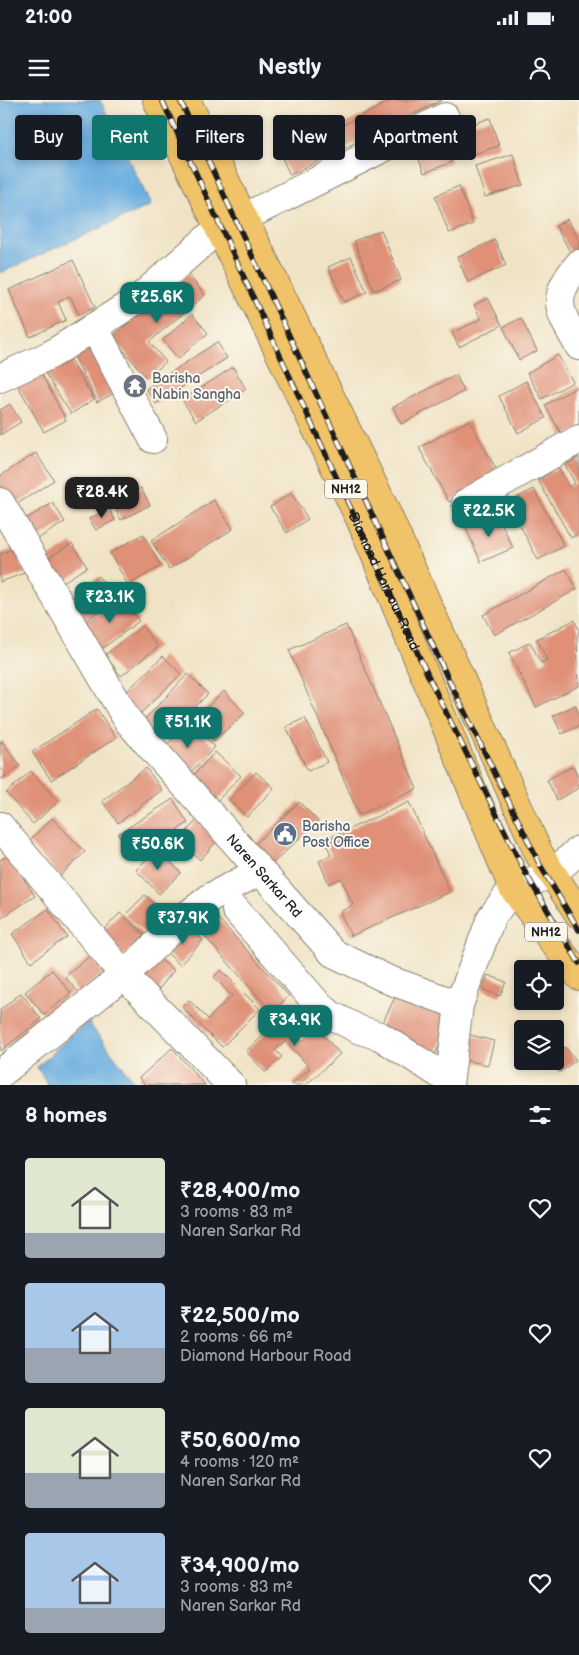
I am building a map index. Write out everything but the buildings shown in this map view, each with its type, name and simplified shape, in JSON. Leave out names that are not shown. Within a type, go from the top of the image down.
[{"type":"highway","name":"Diamond Harbour Road","points":[[157,100],[231,223],[382,503],[539,854],[579,914]]},
{"type":"highway","name":"Diamond Harbour Road","points":[[186,100],[231,223],[361,521],[513,888],[579,976]]},
{"type":"highway","points":[[425,674],[452,661]]},
{"type":"street","points":[[0,378],[52,354],[141,297],[231,223],[358,160]]},
{"type":"street","points":[[579,264],[566,279],[559,299],[562,316],[579,346]]},
{"type":"street","points":[[94,327],[153,439]]},
{"type":"street","points":[[466,503],[579,439]]},
{"type":"street","name":"Naren Sarkar Rd","points":[[1,506],[128,721],[333,953],[388,980],[459,1005]]},
{"type":"street","points":[[0,826],[124,975],[231,1085]]},
{"type":"street","points":[[236,910],[316,1002],[331,1015],[360,1030],[380,1036],[449,1083],[459,1005],[491,918],[513,888],[552,874],[579,850]]},
{"type":"street","points":[[0,1074],[124,975],[185,917],[211,897],[260,871]]},
{"type":"water","points":[[0,100],[100,100],[107,115],[92,115],[92,160],[129,160],[151,205],[0,273]]},
{"type":"water","points":[[87,1021],[137,1085],[48,1085],[37,1067]]},
{"type":"railway","points":[[162,100],[431,682],[526,874],[579,963]]},
{"type":"railway","points":[[180,100],[446,674],[540,865],[579,930]]},
{"type":"place","name":"Barisha Nabin Sangha","points":[[135,386]]},
{"type":"place","name":"Barisha Post Office","points":[[285,834]]}]
